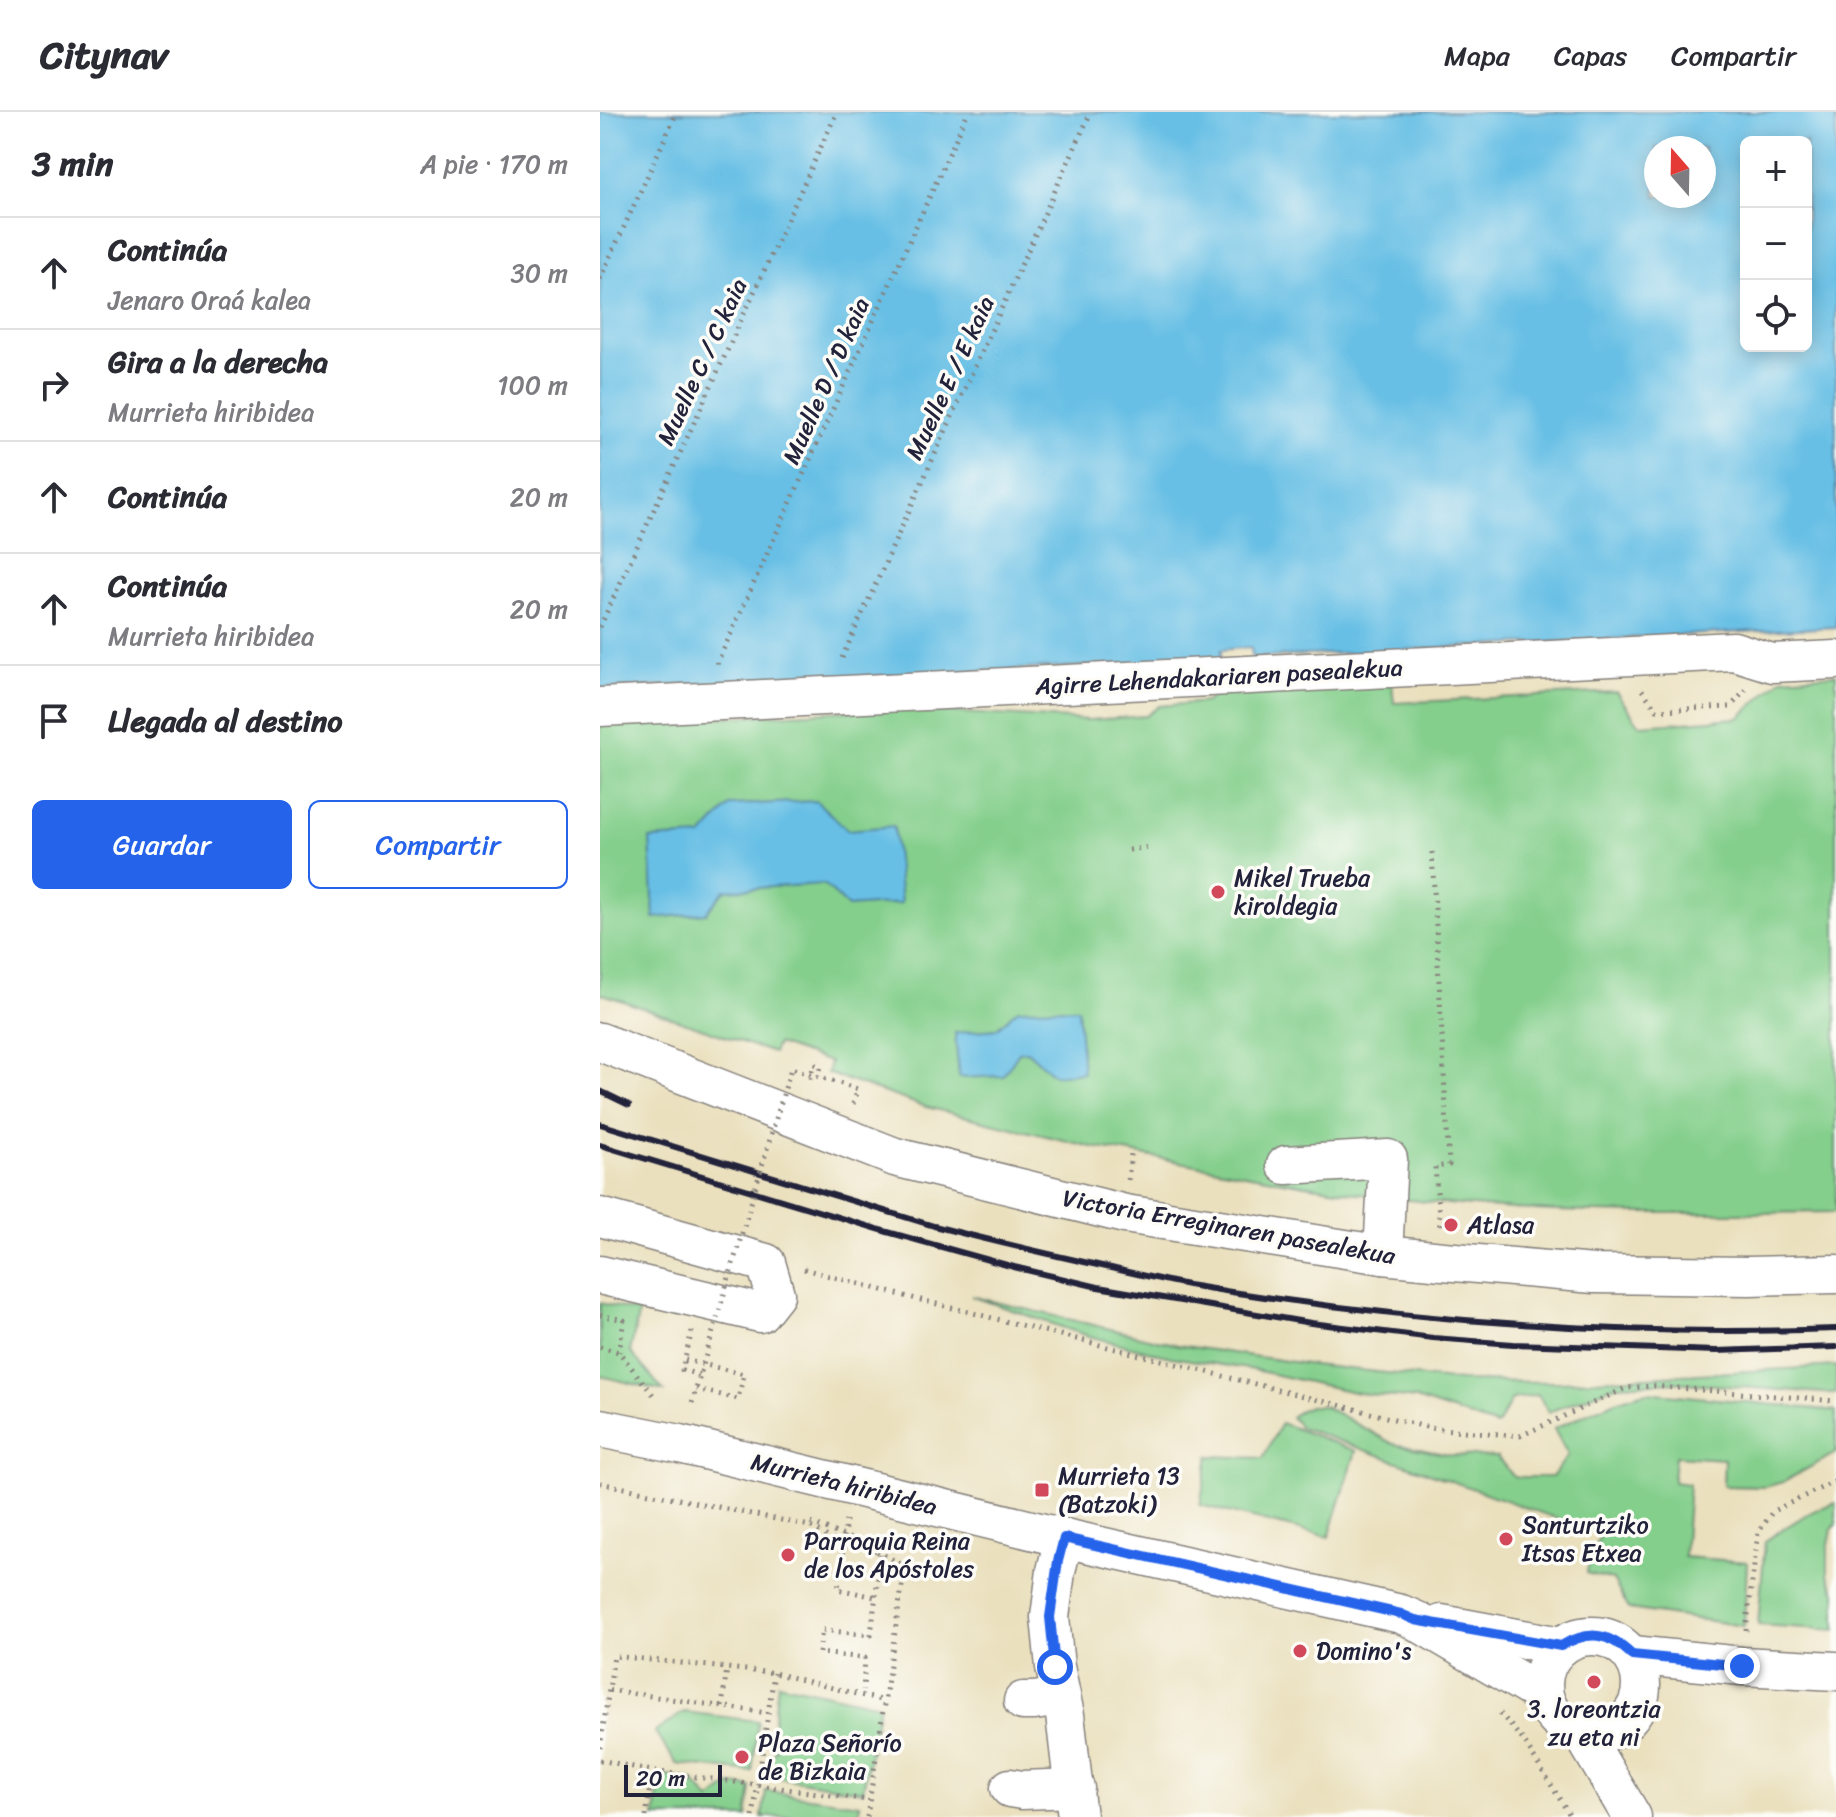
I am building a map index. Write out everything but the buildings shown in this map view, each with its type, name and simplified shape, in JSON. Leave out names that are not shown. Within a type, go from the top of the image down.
[{"type":"street","name":"Agirre Lehendakariaren pasealekua","points":[[600,707],[1734,651],[1772,663],[1836,660]]},
{"type":"street","name":"Victoria Erreginaren pasealekua","points":[[600,1042],[895,1157],[1125,1214],[1383,1255],[1594,1274],[1836,1274]]},
{"type":"street","points":[[1286,1165],[1388,1159],[1383,1255]]},
{"type":"street","points":[[600,1217],[766,1263],[775,1294],[760,1313],[600,1275]]},
{"type":"street","name":"Murrieta hiribidea","points":[[600,1428],[680,1444],[1064,1538],[1401,1614],[1543,1695]]},
{"type":"street","points":[[1010,1788],[1076,1802],[1050,1617],[1064,1538]]},
{"type":"street","name":"Murrieta hiribidea","points":[[1415,1620],[1561,1646]]},
{"type":"street","points":[[1626,1807],[1633,1711],[1642,1685],[1638,1667],[1632,1655],[1606,1637],[1590,1635],[1575,1638],[1551,1656],[1542,1681],[1548,1708],[1569,1729],[1583,1734],[1614,1728],[1633,1711],[1674,1685],[1744,1650]]},
{"type":"street","points":[[1632,1655],[1744,1650],[1836,1671]]},
{"type":"street","points":[[1023,1701],[1061,1697]]},
{"type":"street","points":[[1583,1734],[1626,1807]]},
{"type":"path","points":[[600,279],[677,112]]},
{"type":"path","name":"Muelle C / C kaia","points":[[600,627],[837,112]]},
{"type":"path","name":"Muelle D / D kaia","points":[[717,664],[968,112]]},
{"type":"path","name":"Muelle E / E kaia","points":[[842,658],[1091,112]]},
{"type":"path","points":[[1129,850],[1150,847]]},
{"type":"path","points":[[1432,852],[1449,1165],[1435,1167],[1443,1261]]},
{"type":"path","points":[[810,1079],[814,1064],[821,1067],[818,1076]]},
{"type":"path","points":[[692,1403],[791,1068],[858,1089],[854,1105]]},
{"type":"path","points":[[794,1266],[1430,1428],[1520,1436],[1626,1388],[1654,1386],[1836,1401]]},
{"type":"path","points":[[600,1315],[624,1320],[619,1352]]},
{"type":"path","points":[[694,1323],[682,1370],[700,1374]]},
{"type":"path","points":[[600,1347],[619,1352],[654,1396]]},
{"type":"path","points":[[685,1360],[744,1374],[738,1399],[696,1389]]},
{"type":"path","points":[[1744,1650],[1758,1533],[1773,1511],[1836,1481]]},
{"type":"path","points":[[600,1482],[811,1523],[859,1542],[905,1566],[867,1817]]},
{"type":"path","points":[[600,1482],[810,1526],[844,1547],[850,1549],[852,1539],[881,1553],[871,1635],[822,1630],[819,1653],[865,1658],[863,1690]]},
{"type":"path","points":[[847,1519],[838,1589],[875,1597]]},
{"type":"path","points":[[600,1746],[614,1656],[774,1673],[884,1701]]},
{"type":"path","points":[[722,1707],[727,1668]]},
{"type":"path","points":[[753,1817],[774,1673]]},
{"type":"path","points":[[609,1690],[767,1713]]},
{"type":"path","points":[[1495,1701],[1500,1714],[1523,1740],[1571,1817]]},
{"type":"path","points":[[600,1760],[652,1771],[869,1800]]},
{"type":"path","points":[[646,1817],[652,1771]]},
{"type":"green space","name":"Mikel Trueba kiroldegia","points":[[1836,674],[1836,1212],[1536,1210],[1398,1199],[1283,1181],[1092,1147],[926,1107],[827,1073],[830,1062],[777,1044],[773,1053],[600,993],[600,723],[892,709],[1088,720],[1146,716],[1159,706],[1206,702],[1218,691],[1392,684],[1394,703],[1616,692],[1640,725],[1739,718],[1782,678]]},
{"type":"green space","points":[[971,1296],[1178,1345],[1313,1365],[1460,1381],[1560,1382],[1836,1366],[1836,1394],[1673,1382],[1616,1385],[1549,1412],[1538,1395],[1512,1399],[1497,1426],[1416,1399],[1358,1393],[1254,1370],[1171,1357],[1085,1335]]},
{"type":"green space","points":[[600,1303],[639,1312],[630,1352],[664,1391],[600,1376]]},
{"type":"green space","points":[[1647,1392],[1836,1411],[1836,1453],[1783,1482],[1765,1487],[1723,1486],[1724,1459],[1675,1456],[1673,1482],[1689,1484],[1684,1557],[1747,1562],[1744,1626],[1629,1609],[1613,1580],[1586,1573],[1600,1534],[1300,1427],[1291,1417],[1309,1406],[1324,1406],[1393,1444],[1450,1455],[1497,1457],[1514,1477],[1552,1477],[1568,1455],[1554,1429],[1611,1403]]},
{"type":"green space","points":[[1281,1423],[1356,1451],[1329,1537],[1200,1505],[1209,1456],[1263,1458]]},
{"type":"green space","points":[[1836,1503],[1836,1525],[1832,1529],[1828,1549],[1828,1574],[1836,1592],[1836,1630],[1758,1625],[1765,1541],[1808,1514]]},
{"type":"green space","points":[[778,1683],[879,1705],[863,1791],[768,1776],[769,1755],[776,1750],[771,1742]]},
{"type":"green space","points":[[684,1712],[758,1721],[752,1772],[677,1764],[655,1732]]},
{"type":"green space","points":[[660,1775],[692,1780],[710,1800],[731,1785],[751,1787],[747,1817],[655,1817]]},
{"type":"green space","points":[[766,1791],[860,1804],[858,1817],[762,1817]]},
{"type":"water","points":[[600,112],[1836,112],[1836,627],[1252,658],[1251,647],[1221,650],[1221,660],[600,689]]},
{"type":"water","points":[[816,801],[848,830],[894,826],[901,903],[848,907],[824,884],[725,890],[706,913],[654,918],[650,839],[702,836],[730,805]]},
{"type":"water","points":[[1078,1008],[1083,1072],[1054,1075],[1027,1051],[1019,1052],[1003,1076],[959,1078],[955,1033],[996,1029],[1018,1009]]},
{"type":"railway","points":[[600,1091],[629,1105]]},
{"type":"railway","points":[[600,1124],[934,1226],[1188,1285],[1349,1308],[1511,1324],[1673,1331],[1836,1329]]},
{"type":"railway","points":[[600,1145],[1014,1267],[1098,1287],[1311,1323],[1513,1344],[1716,1351],[1836,1347]]},
{"type":"place","name":"Mikel Trueba kiroldegia","points":[[1218,892]]},
{"type":"place","name":"Atlasa","points":[[1451,1225]]},
{"type":"place","name":"Murrieta 13 (Batzoki)","points":[[1042,1490]]},
{"type":"place","name":"Santurtziko Itsas Etxea","points":[[1506,1539]]},
{"type":"place","name":"Parroquia Reina de los Apóstoles","points":[[788,1555]]},
{"type":"place","name":"Domino's","points":[[1300,1651]]},
{"type":"place","name":"3. loreontzia zu eta ni","points":[[1594,1682]]},
{"type":"place","name":"Plaza Señorío de Bizkaia","points":[[742,1757]]},
{"type":"route","points":[[1055,1667],[1050,1617],[1064,1538],[1401,1614],[1415,1620],[1561,1646],[1575,1638],[1590,1635],[1606,1637],[1632,1655],[1742,1666]]}]
